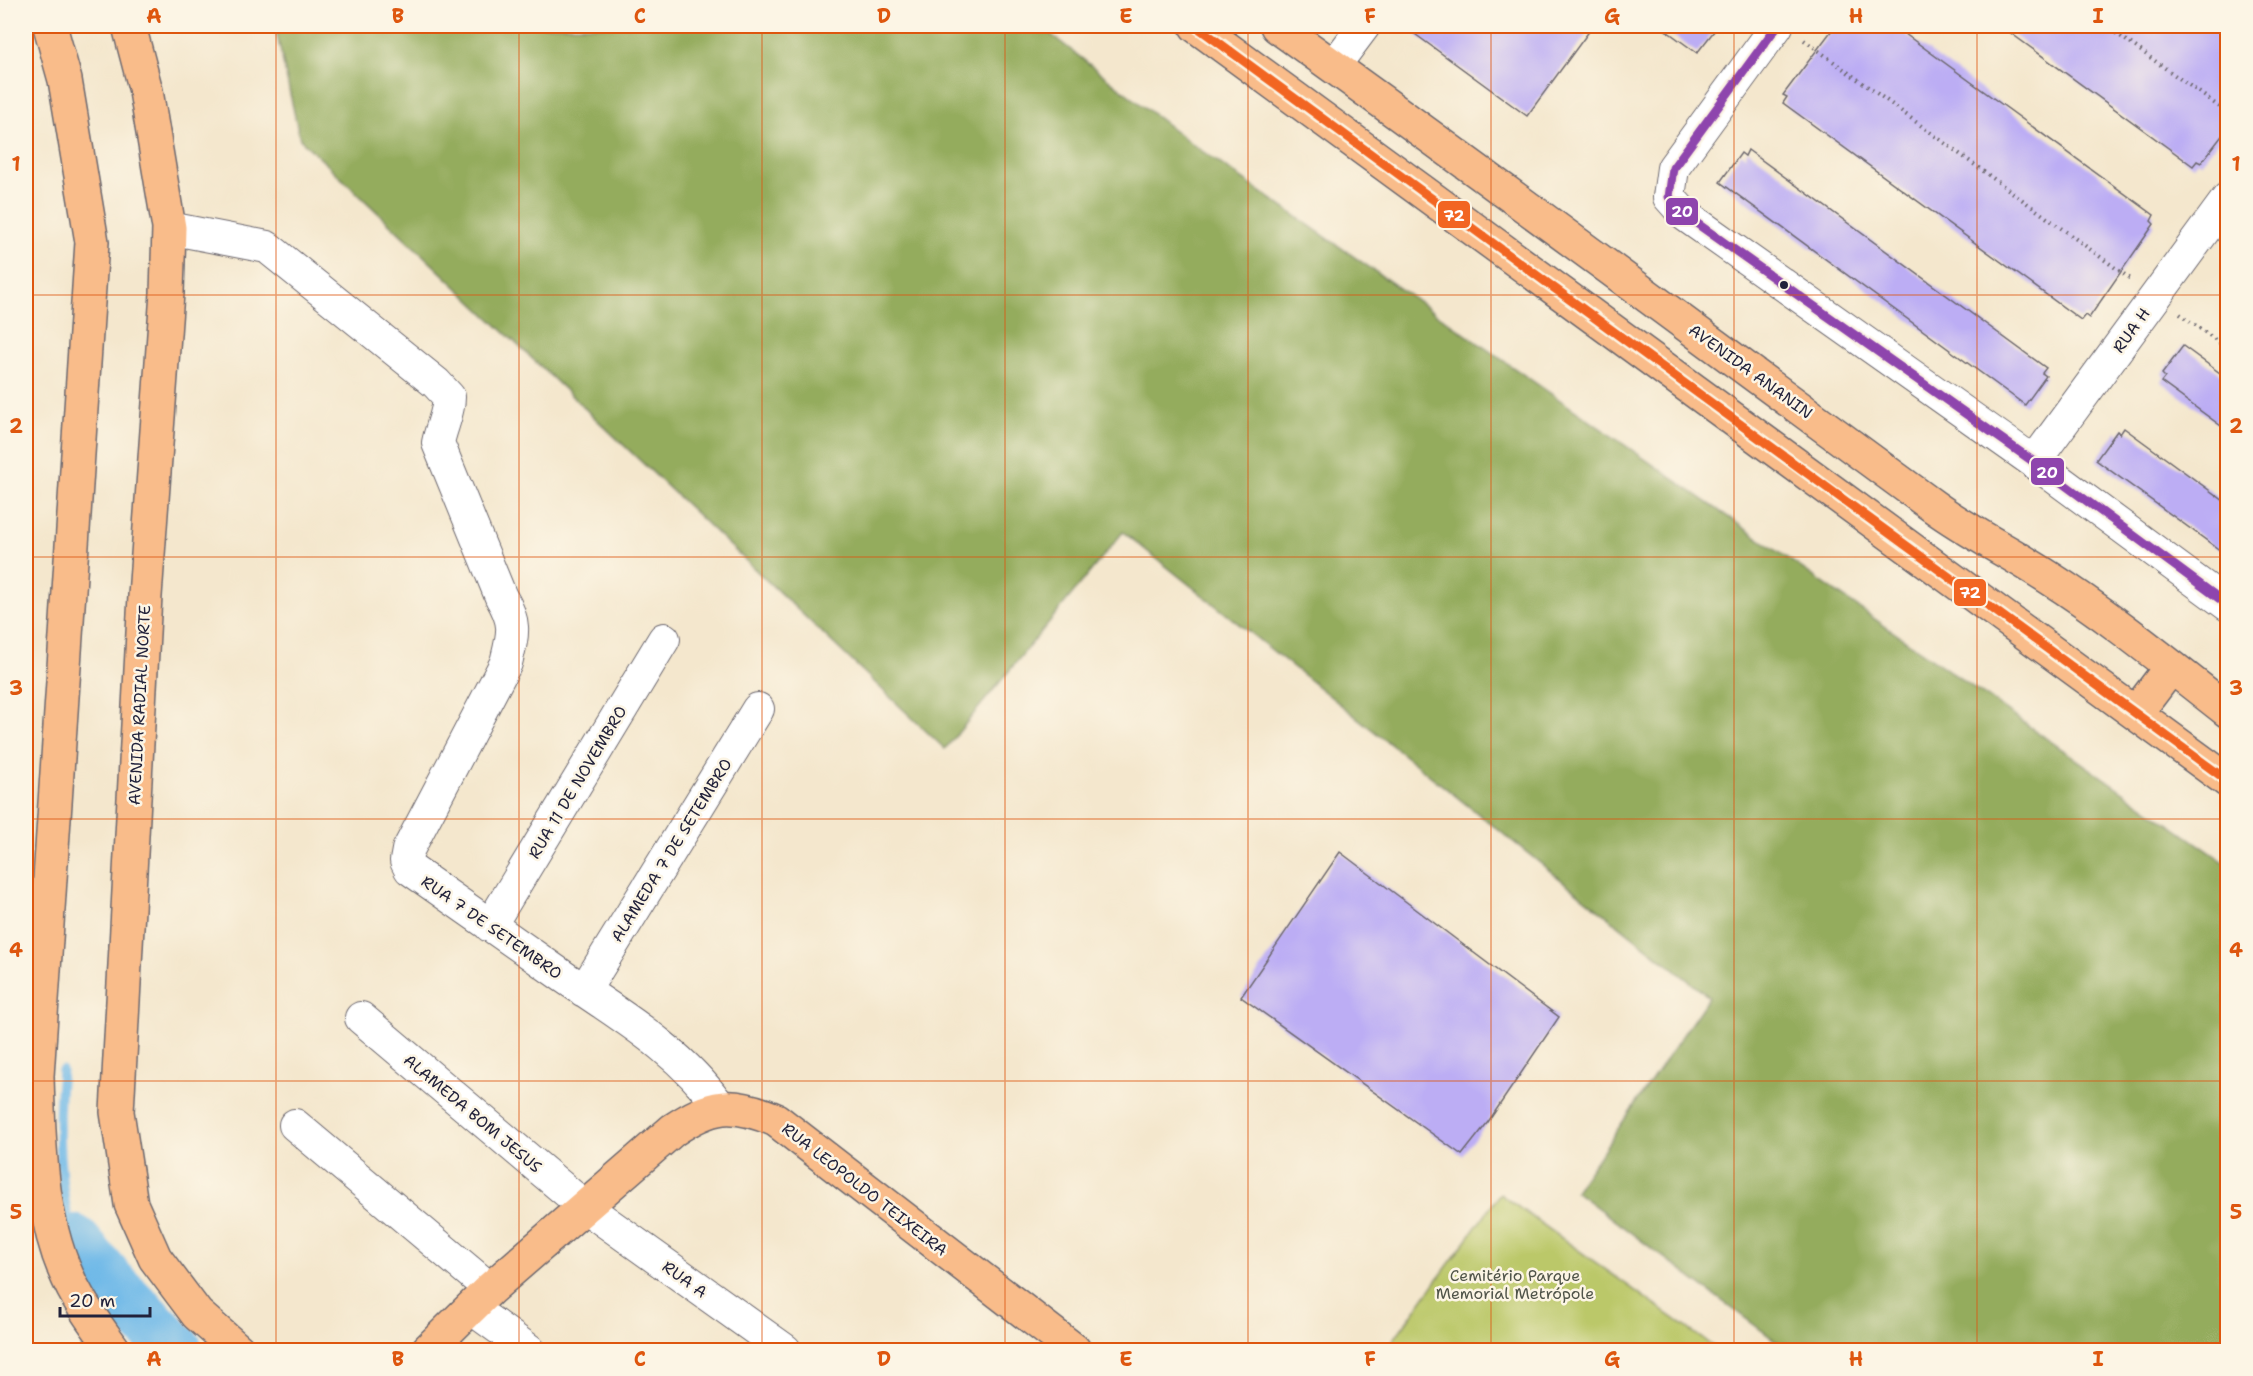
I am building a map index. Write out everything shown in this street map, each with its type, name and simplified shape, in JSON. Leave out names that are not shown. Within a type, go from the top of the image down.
[{"type":"main road","points":[[50,26],[65,80],[92,242],[38,1076],[39,1138],[49,1213],[59,1252],[77,1296],[114,1350]]},
{"type":"main road","name":"AVENIDA RADIAL NORTE","points":[[129,26],[146,91],[169,228],[167,293],[145,597],[117,1113],[131,1204],[155,1258],[197,1314],[238,1350]]},
{"type":"main road","points":[[1196,26],[2228,781]]},
{"type":"main road","name":"AVENIDA ANANIN","points":[[1277,26],[1935,507],[1985,542],[2048,577],[2228,711]]},
{"type":"main road","points":[[2136,713],[2171,667]]},
{"type":"main road","name":"RUA LEOPOLDO TEIXEIRA","points":[[428,1350],[480,1299],[673,1130],[695,1116],[721,1108],[750,1109],[776,1120],[1059,1346]]},
{"type":"street","points":[[1334,66],[1364,26]]},
{"type":"street","points":[[1790,32],[1673,168],[1669,197],[1685,215],[2034,462],[2228,605]]},
{"type":"street","name":"RUA H","points":[[2034,462],[2228,198]]},
{"type":"street","name":"RUA 7 DE SETEMBRO","points":[[169,228],[267,247],[436,383],[449,398],[449,411],[442,424],[438,443],[501,597],[512,615],[514,630],[506,663],[408,850],[406,861],[410,869],[673,1053],[701,1079],[721,1108]]},
{"type":"street","name":"RUA 11 DE NOVEMBRO","points":[[490,926],[664,639]]},
{"type":"street","name":"ALAMEDA 7 DE SETEMBRO","points":[[584,991],[758,709]]},
{"type":"street","name":"ALAMEDA BOM JESUS","points":[[361,1018],[585,1207]]},
{"type":"street","points":[[295,1125],[480,1299],[529,1350]]},
{"type":"street","name":"RUA A","points":[[585,1207],[785,1350]]},
{"type":"path","points":[[2106,26],[2228,113]]},
{"type":"path","points":[[1790,32],[2228,349]]},
{"type":"green space","points":[[275,26],[1040,26],[1192,144],[2227,864],[2227,1350],[1788,1350],[1575,1191],[1709,997],[1123,532],[945,749],[300,139]]},
{"type":"green space","name":"Cemitério Parque Memorial Metrópole","points":[[1500,1194],[1718,1350],[1386,1350]]},
{"type":"building","points":[[1404,26],[1593,26],[1527,116]]},
{"type":"building","points":[[1660,26],[1718,26],[1697,53]]},
{"type":"building","points":[[1835,26],[1894,26],[2154,215],[2151,221],[2154,224],[2089,318],[2085,315],[2081,320],[1783,103],[1787,97],[1783,95]]},
{"type":"building","points":[[2001,26],[2213,26],[2228,36],[2228,128],[2201,163],[2197,161],[2193,166]]},
{"type":"building","points":[[1748,150],[2046,368],[2042,373],[2046,376],[2025,405],[1720,182],[1741,153],[1745,156]]},
{"type":"building","points":[[2183,346],[2228,379],[2228,431],[2161,382],[2165,377],[2162,374]]},
{"type":"building","points":[[2124,428],[2228,504],[2228,556],[2096,460],[2117,431],[2120,434]]},
{"type":"building","points":[[1340,852],[1559,1017],[1488,1122],[1462,1155],[1241,997]]},
{"type":"waterway","points":[[62,1070],[59,1113],[60,1156],[73,1241]]},
{"type":"waterway","points":[[73,1241],[111,1285],[176,1350]]},
{"type":"transit line","name":"72","points":[[1196,26],[2228,781]]},
{"type":"transit line","name":"20","points":[[1777,26],[1673,168],[1669,197],[1685,215],[2034,462],[2228,605]]}]
